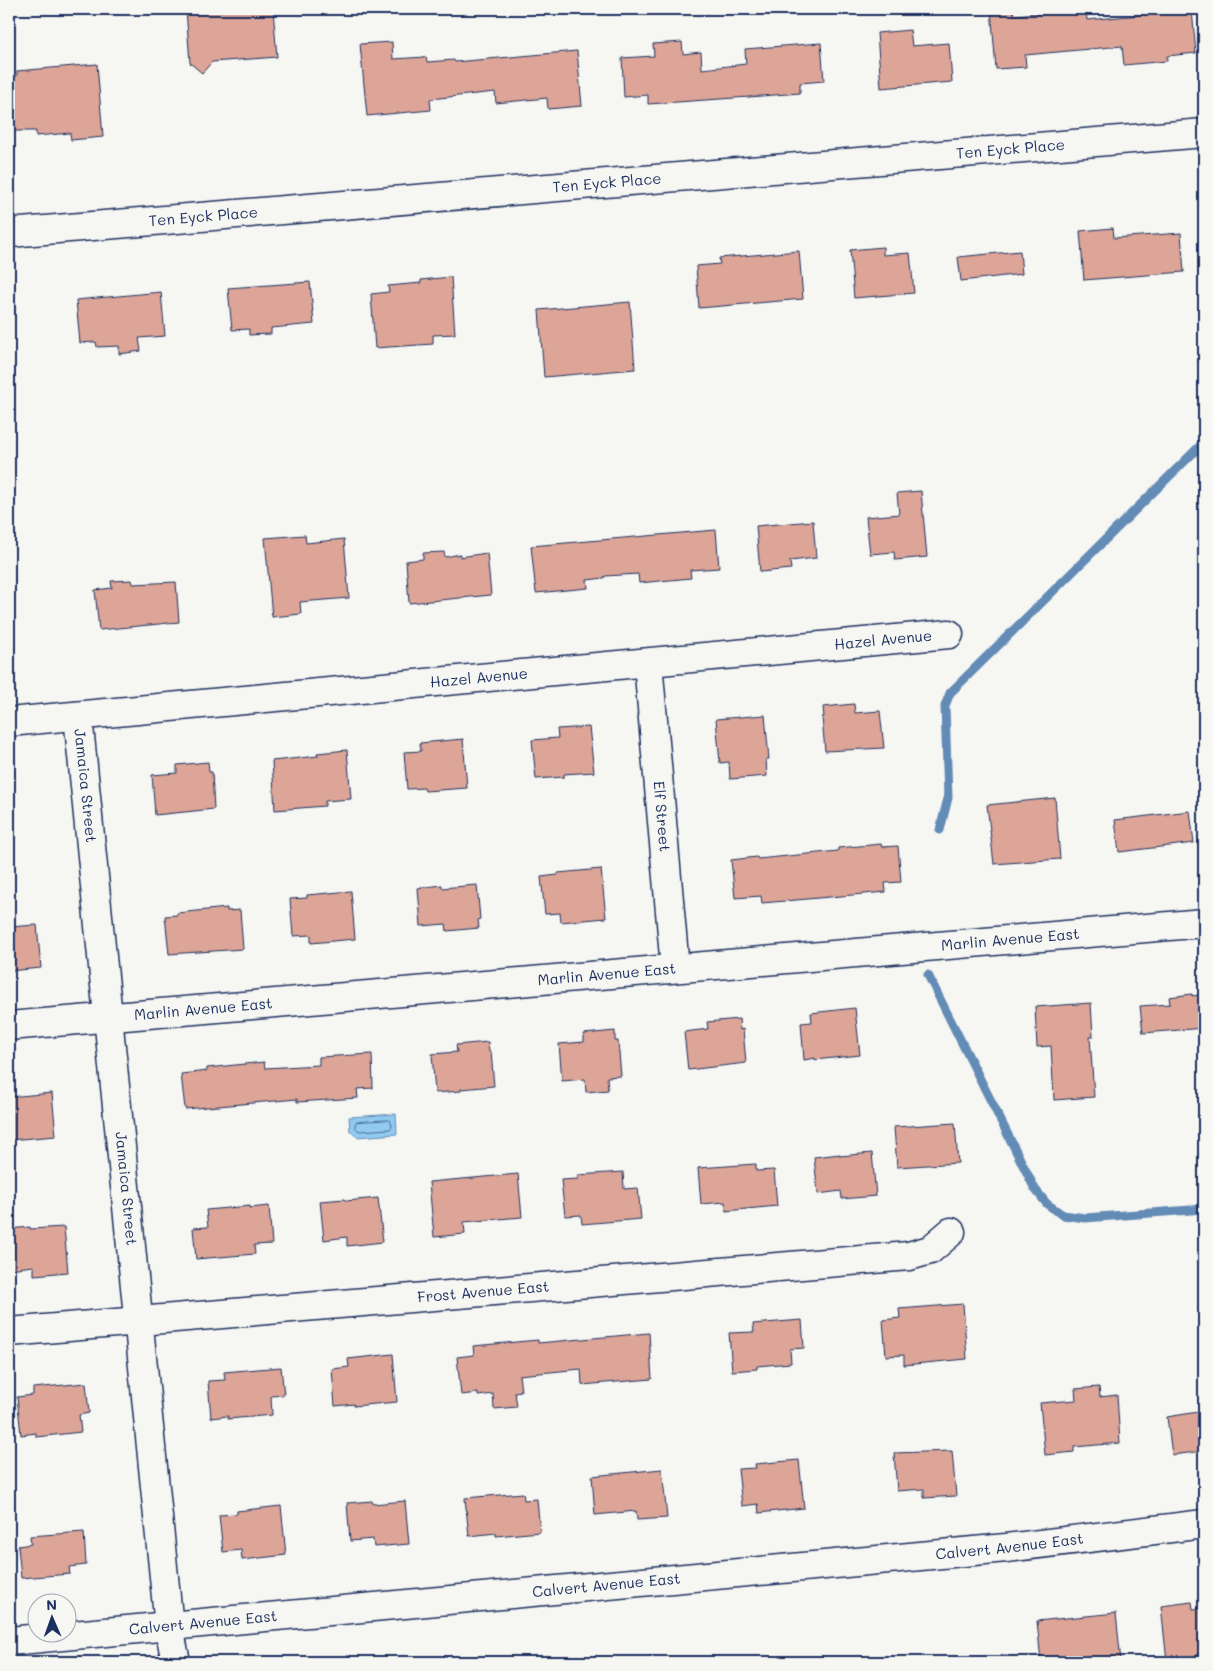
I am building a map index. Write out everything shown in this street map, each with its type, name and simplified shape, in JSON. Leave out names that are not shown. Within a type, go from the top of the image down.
[{"type":"street","name":"Ten Eyck Place","points":[[9,233],[1204,133]]},
{"type":"street","name":"Hazel Avenue","points":[[9,722],[648,664],[949,634]]},
{"type":"street","name":"Elf Street","points":[[648,664],[675,968]]},
{"type":"street","name":"Jamaica Street","points":[[78,716],[110,1017],[169,1627],[176,1662]]},
{"type":"street","name":"Marlin Avenue East","points":[[9,1026],[1204,923]]},
{"type":"street","name":"Frost Avenue East","points":[[9,1332],[909,1256],[930,1250],[951,1232]]},
{"type":"street","name":"Calvert Avenue East","points":[[9,1641],[996,1549],[1204,1524]]},
{"type":"water","points":[[396,1114],[397,1134],[357,1137],[350,1131],[349,1117]]},
{"type":"building","points":[[186,9],[273,9],[277,57],[212,62],[202,73],[190,63]]},
{"type":"building","points":[[991,9],[1013,9],[1014,15],[1086,9],[1087,20],[1192,10],[1196,53],[1167,56],[1167,61],[1124,65],[1122,46],[1025,55],[1026,67],[996,69]]},
{"type":"building","points":[[910,30],[912,46],[949,43],[952,82],[881,88],[877,33]]},
{"type":"building","points":[[392,42],[393,59],[426,57],[427,62],[454,60],[455,62],[577,51],[582,106],[548,109],[547,98],[496,103],[495,92],[430,99],[431,110],[367,116],[360,44]]},
{"type":"building","points":[[682,42],[683,54],[701,52],[702,69],[746,64],[745,49],[821,43],[824,81],[800,83],[800,93],[648,104],[648,95],[624,97],[622,58],[654,56],[653,44]]},
{"type":"building","points":[[97,64],[103,137],[71,140],[70,133],[36,136],[36,131],[9,131],[9,77],[17,76],[17,71]]},
{"type":"building","points":[[1113,228],[1114,238],[1181,233],[1184,272],[1084,280],[1080,231]]},
{"type":"building","points":[[883,247],[883,255],[910,253],[914,293],[854,298],[850,250]]},
{"type":"building","points":[[799,251],[803,299],[699,308],[696,266],[720,264],[719,258]]},
{"type":"building","points":[[1020,251],[1022,274],[961,281],[958,257]]},
{"type":"building","points":[[451,277],[455,334],[433,335],[433,344],[375,348],[371,294],[389,292],[388,286],[421,283],[421,280]]},
{"type":"building","points":[[310,282],[314,324],[271,328],[271,334],[249,335],[249,329],[232,330],[228,288]]},
{"type":"building","points":[[161,292],[165,336],[139,338],[141,351],[119,354],[119,346],[97,347],[96,342],[80,343],[76,300]]},
{"type":"building","points":[[630,302],[635,369],[544,377],[539,310]]},
{"type":"building","points":[[921,491],[927,557],[895,560],[894,552],[870,554],[866,517],[899,514],[897,493]]},
{"type":"building","points":[[813,521],[816,558],[790,561],[791,569],[760,572],[756,526]]},
{"type":"building","points":[[716,530],[719,568],[690,570],[691,578],[639,583],[638,574],[605,576],[604,578],[587,580],[588,588],[536,593],[531,546]]},
{"type":"building","points":[[305,535],[306,543],[344,539],[349,598],[300,602],[301,614],[272,617],[265,538]]},
{"type":"building","points":[[444,552],[445,557],[460,554],[460,557],[487,553],[491,595],[409,603],[406,561],[423,559],[423,553]]},
{"type":"building","points":[[132,580],[133,584],[176,582],[179,622],[99,630],[95,590],[112,588],[111,581]]},
{"type":"building","points":[[854,704],[855,713],[880,711],[884,748],[825,751],[823,707]]},
{"type":"building","points":[[765,715],[769,759],[766,759],[767,776],[730,779],[729,762],[720,763],[716,719]]},
{"type":"building","points":[[589,727],[594,772],[564,774],[564,777],[536,779],[532,740],[558,738],[557,729]]},
{"type":"building","points":[[463,739],[467,788],[425,791],[424,788],[407,789],[404,752],[421,751],[420,743]]},
{"type":"building","points":[[347,750],[351,799],[325,801],[325,806],[275,810],[272,761],[318,756],[317,753]]},
{"type":"building","points":[[208,762],[209,772],[212,772],[214,809],[155,815],[152,775],[177,773],[177,765]]},
{"type":"building","points":[[1055,798],[1060,859],[994,864],[987,805]]},
{"type":"building","points":[[1190,811],[1194,843],[1119,852],[1115,820]]},
{"type":"building","points":[[881,844],[882,847],[898,846],[901,882],[885,883],[886,892],[762,903],[761,896],[735,898],[731,860],[838,851],[838,848]]},
{"type":"building","points":[[601,869],[606,918],[561,922],[560,913],[545,914],[541,877],[558,875],[558,873]]},
{"type":"building","points":[[442,885],[442,888],[477,885],[479,928],[447,931],[446,924],[421,926],[418,888]]},
{"type":"building","points":[[351,891],[355,939],[311,943],[311,935],[293,936],[290,899],[307,898],[307,895]]},
{"type":"building","points":[[227,908],[227,911],[240,910],[243,949],[169,954],[165,916]]},
{"type":"building","points":[[37,925],[41,968],[9,971],[9,927]]},
{"type":"building","points":[[1192,994],[1192,996],[1204,994],[1204,1028],[1143,1033],[1140,1006],[1170,1004],[1169,997]]},
{"type":"building","points":[[1091,1003],[1093,1037],[1090,1037],[1094,1097],[1054,1100],[1051,1046],[1037,1047],[1035,1007]]},
{"type":"building","points":[[855,1008],[860,1055],[804,1060],[801,1023],[812,1022],[811,1013]]},
{"type":"building","points":[[739,1019],[740,1030],[743,1029],[746,1063],[688,1070],[684,1032],[708,1029],[707,1022]]},
{"type":"building","points":[[615,1031],[615,1041],[618,1041],[621,1076],[607,1077],[608,1090],[586,1092],[585,1079],[562,1081],[559,1044],[584,1042],[584,1034]]},
{"type":"building","points":[[488,1042],[489,1052],[491,1052],[494,1086],[435,1093],[432,1054],[457,1052],[456,1045]]},
{"type":"building","points":[[372,1054],[373,1088],[357,1089],[358,1098],[297,1102],[297,1099],[185,1109],[181,1074],[207,1071],[207,1068],[264,1062],[265,1068],[319,1065],[319,1057]]},
{"type":"building","points":[[52,1093],[56,1136],[9,1140],[9,1097]]},
{"type":"building","points":[[955,1123],[958,1163],[897,1167],[894,1127]]},
{"type":"building","points":[[872,1153],[876,1196],[842,1199],[841,1191],[818,1194],[814,1157]]},
{"type":"building","points":[[756,1164],[756,1171],[774,1170],[777,1206],[726,1211],[725,1202],[701,1204],[698,1168]]},
{"type":"building","points":[[623,1172],[624,1189],[638,1188],[641,1219],[582,1224],[581,1215],[565,1216],[561,1180],[578,1179],[578,1175]]},
{"type":"building","points":[[518,1174],[522,1217],[464,1222],[465,1234],[434,1237],[429,1182]]},
{"type":"building","points":[[378,1198],[383,1242],[347,1246],[347,1237],[324,1240],[320,1201]]},
{"type":"building","points":[[250,1206],[250,1208],[269,1206],[272,1244],[254,1245],[255,1254],[196,1259],[193,1228],[208,1227],[206,1210]]},
{"type":"building","points":[[30,1227],[30,1229],[64,1227],[68,1272],[34,1275],[34,1266],[9,1269],[9,1229]]},
{"type":"building","points":[[963,1304],[967,1359],[904,1365],[904,1355],[886,1356],[883,1320],[900,1318],[899,1309]]},
{"type":"building","points":[[802,1320],[804,1348],[790,1349],[791,1363],[757,1366],[757,1369],[732,1371],[729,1333],[754,1332],[753,1324]]},
{"type":"building","points":[[649,1333],[652,1379],[582,1385],[581,1369],[519,1375],[521,1391],[515,1392],[517,1407],[494,1409],[493,1394],[478,1396],[478,1393],[461,1395],[457,1357],[474,1355],[473,1346],[538,1340],[538,1343]]},
{"type":"building","points":[[393,1354],[397,1402],[335,1406],[332,1369],[349,1367],[348,1359]]},
{"type":"building","points":[[281,1367],[284,1395],[271,1396],[272,1415],[228,1419],[228,1416],[211,1418],[208,1381],[225,1380],[224,1372]]},
{"type":"building","points":[[86,1383],[89,1413],[79,1415],[81,1432],[36,1437],[36,1433],[21,1435],[17,1397],[33,1395],[33,1388]]},
{"type":"building","points":[[1099,1387],[1100,1397],[1117,1395],[1120,1443],[1074,1447],[1074,1452],[1045,1455],[1040,1403],[1076,1400],[1075,1389]]},
{"type":"building","points":[[1204,1411],[1204,1451],[1172,1455],[1167,1417]]},
{"type":"building","points":[[952,1451],[956,1496],[924,1498],[924,1489],[897,1491],[894,1453]]},
{"type":"building","points":[[799,1460],[804,1508],[759,1513],[758,1504],[742,1506],[738,1469],[756,1468],[755,1464]]},
{"type":"building","points":[[662,1469],[667,1518],[637,1520],[636,1511],[595,1515],[592,1476]]},
{"type":"building","points":[[523,1493],[524,1500],[537,1499],[540,1532],[496,1536],[496,1533],[469,1536],[465,1498]]},
{"type":"building","points":[[372,1501],[373,1504],[405,1501],[409,1544],[374,1547],[373,1539],[350,1541],[347,1503]]},
{"type":"building","points":[[281,1506],[286,1555],[242,1560],[241,1550],[223,1552],[219,1515],[237,1514],[237,1511]]},
{"type":"building","points":[[84,1532],[86,1565],[69,1567],[70,1574],[21,1578],[18,1546],[31,1544],[30,1536]]},
{"type":"building","points":[[1192,1602],[1193,1609],[1204,1608],[1204,1662],[1167,1662],[1161,1606]]},
{"type":"building","points":[[1116,1613],[1121,1662],[1041,1662],[1037,1621]]},
{"type":"waterway","points":[[940,830],[948,798],[945,706],[950,693],[1204,442]]},
{"type":"waterway","points":[[928,975],[1035,1189],[1047,1204],[1063,1215],[1085,1218],[1204,1209]]}]
